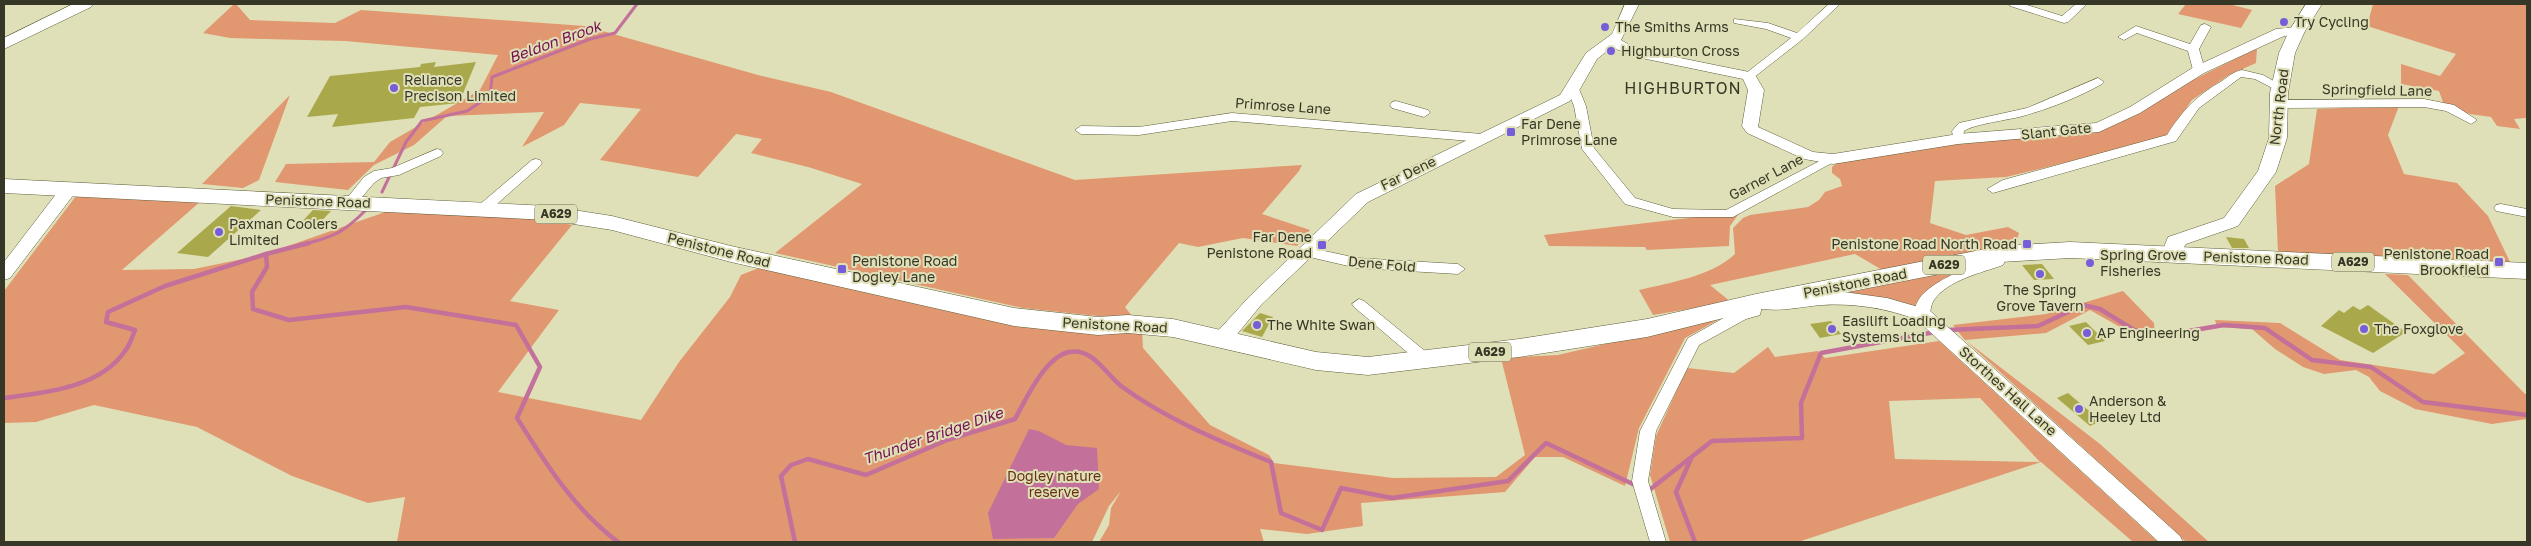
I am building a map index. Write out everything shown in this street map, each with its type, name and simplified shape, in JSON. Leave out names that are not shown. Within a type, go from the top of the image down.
[{"type":"highway","name":"Penistone Road","points":[[4,186],[484,208],[548,213],[612,223],[731,254],[1014,317],[1098,326],[1128,324],[1164,327],[1223,338],[1316,361],[1368,366],[1426,360],[1647,328],[1756,302],[2001,254],[2070,250],[2134,252],[2179,246],[2527,271]]},
{"type":"main road","points":[[4,44],[85,4]]},
{"type":"main road","name":"North Road","points":[[2179,246],[2231,222],[2267,172],[2278,138],[2279,96],[2286,53],[2296,31],[2314,4]]},
{"type":"street","points":[[1632,4],[1622,30],[1612,41],[1632,52],[1749,76],[1798,37],[1834,4]]},
{"type":"street","points":[[2014,4],[2057,19],[2067,19],[2082,4]]},
{"type":"street","points":[[1738,21],[1768,26],[1798,37]]},
{"type":"street","points":[[2199,70],[2193,48],[2205,27]]},
{"type":"street","points":[[2124,38],[2136,29],[2193,48]]},
{"type":"street","name":"Slant Gate","points":[[1749,76],[1756,90],[1750,126],[1752,130],[1810,156],[1833,159],[1958,139],[2099,127],[2135,110],[2199,70],[2282,32],[2296,31]]},
{"type":"street","name":"Far Dene","points":[[1223,338],[1255,301],[1352,207],[1374,190],[1551,106],[1573,90],[1591,56],[1612,41]]},
{"type":"street","points":[[1993,189],[2008,183],[2172,138],[2186,114],[2206,94],[2236,74],[2246,74],[2261,78],[2279,96]]},
{"type":"street","name":"Slant Gate","points":[[1958,139],[1958,131],[1965,125],[2014,116],[2081,92],[2098,82]]},
{"type":"street","name":"Garner Lane","points":[[1573,90],[1580,106],[1588,149],[1630,200],[1673,214],[1728,214],[1833,159]]},
{"type":"street","name":"Springfield Lane","points":[[2279,96],[2424,103],[2450,108],[2471,120]]},
{"type":"street","points":[[1396,106],[1424,109],[1427,133]]},
{"type":"street","name":"Primrose Lane","points":[[1081,130],[1139,131],[1232,117],[1482,138]]},
{"type":"street","points":[[350,202],[369,180],[378,174],[392,173],[437,153]]},
{"type":"street","points":[[484,208],[536,163]]},
{"type":"street","points":[[4,274],[69,190]]},
{"type":"street","points":[[2501,208],[2527,213]]},
{"type":"street","name":"Dene Fold","points":[[1306,252],[1357,263],[1458,269]]},
{"type":"street","points":[[1927,319],[1925,304],[1948,280],[1998,262],[2001,254]]},
{"type":"street","name":"Storthes Hall Lane","points":[[1756,302],[1772,307],[1834,298],[1903,308],[1927,319],[2173,542]]},
{"type":"street","points":[[1658,542],[1640,480],[1648,431],[1694,342],[1741,316],[1755,311],[1756,302]]},
{"type":"street","points":[[1359,304],[1426,360]]},
{"type":"green space","points":[[234,4],[250,20],[335,23],[361,10],[585,26],[758,75],[831,92],[1075,180],[1302,165],[1262,214],[1310,230],[1297,246],[1243,238],[1198,247],[1179,243],[1125,307],[1135,320],[1023,308],[775,253],[862,184],[808,167],[751,153],[762,139],[736,134],[698,177],[600,160],[641,109],[580,103],[564,125],[522,147],[544,112],[447,116],[414,145],[374,165],[348,190],[275,182],[286,164],[374,162],[390,142],[480,90],[498,55],[345,41],[230,38],[203,33]]},
{"type":"green space","points":[[2186,4],[2229,4],[2252,10],[2241,28],[2178,14]]},
{"type":"green space","points":[[2373,4],[2527,4],[2527,118],[2514,119],[2520,129],[2497,126],[2491,117],[2470,114],[2444,105],[2439,91],[2401,84],[2401,64],[2440,76],[2456,54],[2367,26]]},
{"type":"green space","points":[[2257,48],[2256,63],[2229,75],[2192,100],[2166,138],[2006,177],[1935,181],[1930,223],[1966,235],[2008,227],[2019,233],[2015,247],[1884,271],[1855,254],[1710,285],[1731,302],[1653,315],[1639,290],[1690,278],[1726,262],[1735,254],[1733,228],[1743,218],[1750,215],[1808,207],[1819,200],[1825,192],[1842,186],[1840,179],[1832,173],[1832,167],[1837,163],[1972,140],[2041,138],[2077,132],[2191,81]]},
{"type":"green space","points":[[290,95],[259,180],[243,188],[202,184]]},
{"type":"green space","points":[[2399,106],[2388,135],[2404,174],[2457,183],[2488,216],[2511,264],[2278,252],[2275,186],[2309,164],[2317,109]]},
{"type":"green space","name":"Dogley nature reserve","points":[[76,196],[201,201],[122,270],[194,269],[262,255],[391,210],[543,219],[572,225],[510,301],[559,310],[498,392],[641,420],[679,362],[730,297],[741,275],[764,266],[1011,324],[1142,330],[1143,348],[1210,425],[1269,455],[1274,463],[1393,478],[1496,477],[1525,455],[1501,358],[1558,355],[1725,316],[1685,338],[1639,428],[1625,486],[1563,457],[1535,457],[1505,492],[1361,503],[1363,526],[1307,534],[1260,529],[1264,542],[1099,542],[1109,525],[1111,508],[1121,491],[1109,506],[1092,542],[397,542],[405,497],[368,503],[292,476],[197,427],[94,405],[36,422],[4,423],[4,291]]},
{"type":"green space","points":[[1740,212],[1730,226],[1729,246],[1647,250],[1645,247],[1549,246],[1544,235]]},
{"type":"green space","points":[[1972,265],[1947,277],[1934,286],[1915,307],[1831,294]]},
{"type":"green space","points":[[2385,274],[2408,275],[2527,394],[2527,419],[2492,424],[2415,409],[2380,391],[2369,377],[2356,370],[2324,374],[2303,367],[2275,349],[2252,329],[2217,327],[2215,320],[2280,323],[2340,360],[2434,374],[2465,353]]},
{"type":"green space","points":[[2123,291],[2154,323],[2155,338],[2134,335],[2090,310],[2046,333],[1965,340],[1953,325],[2046,314]]},
{"type":"green space","points":[[1966,340],[2100,444],[2209,542],[2186,542]]},
{"type":"green space","points":[[1939,341],[2158,542],[2133,542],[2041,462],[1798,542],[1670,542],[1650,475],[1656,436],[1687,368],[1734,373],[1768,347],[1775,357],[1818,351],[1825,358]],"holes":[[[1980,398],[2040,462],[1895,459],[1889,401]]]},
{"type":"shaded area","points":[[1029,429],[1039,431],[1066,445],[1097,448],[1099,489],[1078,504],[1054,538],[993,539],[988,513]]},
{"type":"building","name":"Reliance Precison Limited","points":[[436,62],[434,67],[476,62],[459,103],[420,107],[414,118],[332,127],[338,114],[307,117],[330,76],[420,67],[421,64]]},
{"type":"building","name":"Paxman Coolers Limited","points":[[231,206],[261,210],[208,257],[177,253]]},
{"type":"building","points":[[313,210],[331,211],[313,230],[295,229]]},
{"type":"building","points":[[2226,237],[2244,239],[2249,248],[2232,248]]},
{"type":"building","name":"The Spring Grove Tavern","points":[[2042,264],[2054,279],[2034,280],[2022,265]]},
{"type":"building","name":"The Foxglove","points":[[2368,305],[2406,332],[2373,353],[2321,326],[2339,310],[2344,313],[2353,306],[2360,310]]},
{"type":"building","name":"The White Swan","points":[[1260,313],[1273,317],[1262,337],[1242,331]]},
{"type":"building","name":"Easilift Loading Systems Ltd","points":[[1831,321],[1841,334],[1820,338],[1810,324]]},
{"type":"building","name":"AP Engineering","points":[[2086,322],[2105,341],[2088,345],[2069,326]]},
{"type":"building","name":"Anderson & Heeley Ltd","points":[[2068,393],[2101,421],[2090,426],[2057,398]]},
{"type":"waterway","name":"Beldon Brook","points":[[382,192],[406,142],[422,121],[467,111],[490,96],[492,77],[590,39],[615,33],[637,4]]},
{"type":"waterway","name":"Beldon Brook","points":[[305,244],[339,232],[367,209]]},
{"type":"waterway","name":"Beldon Brook","points":[[266,254],[309,243]]},
{"type":"waterway","name":"Thunder Bridge Dike","points":[[4,398],[53,391],[86,381],[114,363],[127,349],[135,330],[106,322],[108,312],[165,286],[266,254]]},
{"type":"waterway","name":"Thunder Bridge Dike","points":[[266,254],[267,267],[252,292],[253,309],[289,320],[406,307],[516,325],[540,367],[517,418],[550,469],[574,500],[602,529],[618,542]]},
{"type":"waterway","name":"Thunder Bridge Dike","points":[[1947,330],[2038,326],[2083,305],[2100,309],[2134,330],[2165,335],[2224,325],[2265,328],[2312,360],[2371,367],[2423,402],[2527,415]]},
{"type":"waterway","name":"Thunder Bridge Dike","points":[[1648,491],[1712,441],[1802,438],[1801,403],[1821,353],[1935,332]]},
{"type":"waterway","name":"Thunder Bridge Dike","points":[[795,542],[781,476],[791,465],[808,459],[866,475],[947,440],[1015,419],[1044,370],[1060,355],[1069,352],[1077,352],[1092,357],[1121,386],[1156,409],[1213,437],[1271,462],[1281,513],[1322,530],[1341,488],[1392,498],[1508,481],[1546,443],[1637,486]]},
{"type":"waterway","points":[[1691,459],[1676,492],[1695,542]]},
{"type":"place","name":"Try Cycling","points":[[2284,22]]},
{"type":"place","name":"The Smiths Arms","points":[[1605,27]]},
{"type":"place","name":"Highburton Cross","points":[[1611,51]]},
{"type":"place","name":"Reliance Precison Limited","points":[[394,88]]},
{"type":"place","name":"Far Dene Primrose Lane","points":[[1511,132]]},
{"type":"place","name":"Paxman Coolers Limited","points":[[219,232]]},
{"type":"place","name":"Penistone Road North Road","points":[[2027,244]]},
{"type":"place","name":"Far Dene Penistone Road","points":[[1322,245]]},
{"type":"place","name":"Penistone Road Brookfield","points":[[2499,262]]},
{"type":"place","name":"Spring Grove Fisheries","points":[[2090,263]]},
{"type":"place","name":"Penistone Road Dogley Lane","points":[[842,269]]},
{"type":"place","name":"The Spring Grove Tavern","points":[[2040,274]]},
{"type":"place","name":"The White Swan","points":[[1257,325]]},
{"type":"place","name":"Easilift Loading Systems Ltd","points":[[1832,329]]},
{"type":"place","name":"The Foxglove","points":[[2364,329]]},
{"type":"place","name":"AP Engineering","points":[[2087,333]]},
{"type":"place","name":"Anderson & Heeley Ltd","points":[[2079,409]]},
{"type":"district","name":"HIGHBURTON","points":[[1683,88]]}]
